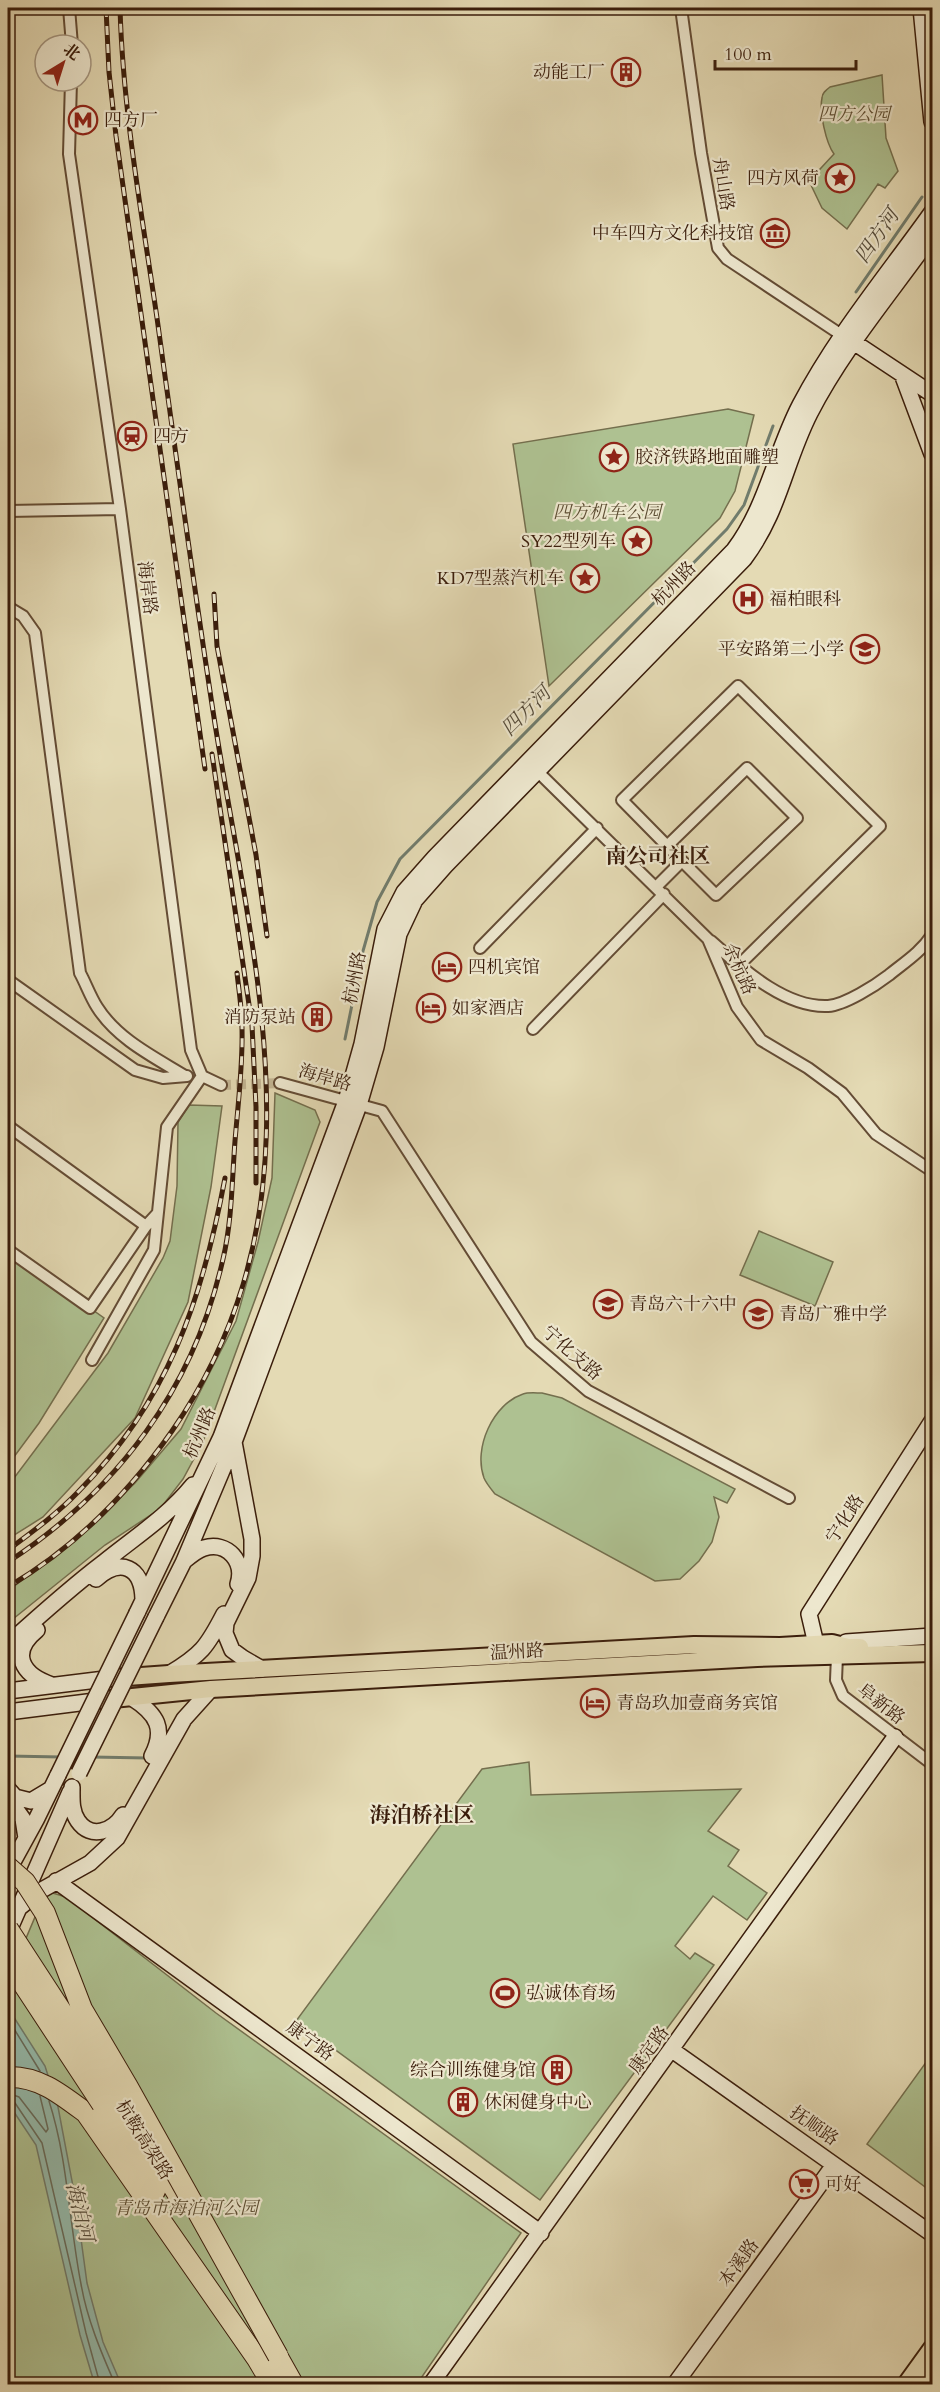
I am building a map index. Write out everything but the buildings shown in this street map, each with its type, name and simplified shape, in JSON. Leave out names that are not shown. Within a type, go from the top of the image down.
[{"type":"highway","points":[[8,1869],[25,1882],[45,1913],[82,2009],[128,2086],[269,2360]]},
{"type":"highway","name":"杭鞍高架路","points":[[8,1931],[116,2095],[269,2360],[272,2385]]},
{"type":"highway","name":"杭鞍高架路","points":[[8,1961],[269,2360],[293,2385]]},
{"type":"highway","points":[[8,2078],[37,2080],[60,2093],[86,2114],[269,2360]]},
{"type":"main road","points":[[921,8],[933,122]]},
{"type":"main road","name":"杭州路","points":[[849,339],[933,212]]},
{"type":"main road","name":"杭州路","points":[[8,1931],[72,1787],[184,1561],[234,1442],[353,1103],[362,1044],[385,929],[404,892],[435,856],[533,767],[734,550],[756,518],[799,408],[820,371],[849,339],[933,235]]},
{"type":"main road","points":[[849,339],[933,394]]},
{"type":"main road","points":[[902,374],[933,454]]},
{"type":"main road","name":"杭州路","points":[[8,1869],[54,1782],[207,1469],[353,1103]]},
{"type":"main road","name":"宁化路","points":[[828,1647],[809,1614],[933,1421]]},
{"type":"main road","points":[[234,1442],[252,1539],[252,1556],[248,1578],[226,1623],[225,1633],[232,1650],[262,1669]]},
{"type":"main road","points":[[8,1644],[80,1580],[176,1506],[207,1469]]},
{"type":"main road","points":[[169,1674],[197,1656],[210,1641],[241,1575],[240,1566],[235,1557],[216,1546],[203,1548],[184,1561]]},
{"type":"main road","points":[[52,1685],[36,1679],[27,1672],[21,1657],[26,1639],[112,1568],[125,1567],[136,1574],[142,1584],[140,1606]]},
{"type":"main road","name":"温州路","points":[[103,1700],[211,1689],[757,1658],[828,1647],[933,1636]]},
{"type":"main road","name":"温州路","points":[[113,1678],[694,1645],[933,1647]]},
{"type":"main road","name":"温州路","points":[[828,1647],[933,1653]]},
{"type":"main road","points":[[8,1691],[113,1678]]},
{"type":"main road","points":[[19,1908],[40,1891],[90,1863],[117,1838],[184,1719],[211,1689]]},
{"type":"main road","points":[[72,1787],[72,1806],[82,1826],[107,1831],[116,1826],[159,1743],[160,1735],[159,1728],[145,1706],[132,1698]]},
{"type":"main road","points":[[8,1712],[103,1700]]},
{"type":"main road","name":"康定路","points":[[434,2384],[895,1737]]},
{"type":"main road","points":[[8,1789],[15,1797],[31,1801],[54,1782]]},
{"type":"main road","points":[[8,1798],[23,1819],[26,1838]]},
{"type":"main road","name":"康宁路","points":[[56,1881],[541,2233]]},
{"type":"main road","name":"抚顺路","points":[[672,2050],[933,2234]]},
{"type":"main road","name":"本溪路","points":[[675,2385],[834,2164]]},
{"type":"main road","points":[[906,2385],[933,2348]]},
{"type":"main road","points":[[924,2385],[933,2373]]},
{"type":"street","points":[[69,8],[71,33]]},
{"type":"street","name":"舟山路","points":[[681,8],[703,164],[718,248],[727,259],[849,339]]},
{"type":"street","name":"海岸路","points":[[71,93],[69,154],[120,509],[191,1050],[202,1076]]},
{"type":"street","points":[[8,511],[120,509]]},
{"type":"street","points":[[8,607],[24,616],[35,633],[80,973],[97,1007],[110,1024],[129,1041],[185,1076]]},
{"type":"street","points":[[667,846],[747,768],[797,818],[716,896],[682,861],[667,846],[622,800],[738,686],[880,826],[739,965]]},
{"type":"street","name":"余杭路","points":[[533,767],[708,939],[737,1007],[761,1040],[808,1068],[842,1093],[876,1134],[933,1171]]},
{"type":"street","points":[[480,948],[597,828]]},
{"type":"street","points":[[533,1029],[660,891],[682,861]]},
{"type":"street","points":[[708,939],[755,979],[794,1000],[830,1006],[872,988],[922,949],[933,935]]},
{"type":"street","points":[[8,980],[135,1070],[163,1078],[202,1076],[222,1085]]},
{"type":"street","points":[[92,1360],[154,1250],[167,1127],[202,1076]]},
{"type":"street","name":"海岸路","points":[[280,1083],[353,1103]]},
{"type":"street","name":"宁化支路","points":[[353,1103],[382,1111],[389,1119],[531,1342],[588,1391],[789,1498]]},
{"type":"street","points":[[8,1126],[146,1226]]},
{"type":"street","points":[[8,1250],[90,1308],[146,1226],[158,1214]]},
{"type":"street","name":"阜新路","points":[[828,1647],[836,1680],[843,1696],[933,1764]]},
{"type":"green space","name":"四方公园","points":[[882,75],[886,138],[898,171],[885,188],[878,184],[847,229],[822,208],[809,181],[834,154],[828,143],[824,127],[821,111],[822,96],[830,87]]},
{"type":"green space","name":"四方机车公园","points":[[728,409],[754,415],[735,491],[720,518],[549,686],[513,444]]},
{"type":"green space","points":[[275,1093],[315,1110],[320,1122],[203,1442],[183,1479],[160,1509],[105,1545],[8,1623],[8,1591],[80,1536],[135,1483],[181,1429],[236,1321],[258,1242],[272,1178]]},
{"type":"green space","points":[[189,1105],[222,1106],[211,1187],[188,1302],[135,1418],[43,1517],[8,1539],[8,1486],[108,1353],[163,1258],[170,1241],[177,1186],[178,1122]]},
{"type":"green space","points":[[759,1231],[833,1262],[815,1306],[740,1275]]},
{"type":"green space","points":[[8,1250],[104,1318],[39,1423],[8,1465]]},
{"type":"green space","points":[[525,1393],[542,1393],[562,1398],[735,1489],[727,1503],[714,1497],[719,1517],[712,1542],[699,1561],[680,1579],[655,1581],[495,1494],[489,1486],[481,1466],[481,1454],[488,1428],[503,1407],[512,1399]]},
{"type":"green space","name":"弘诚体育场","points":[[529,1762],[531,1795],[741,1789],[708,1831],[739,1850],[728,1866],[767,1893],[747,1920],[713,1896],[675,1946],[690,1959],[695,1953],[714,1965],[540,2200],[296,2021],[482,1769]]},
{"type":"green space","name":"青岛市海泊河公园","points":[[46,1891],[66,1897],[216,2013],[521,2233],[417,2384],[8,2384],[8,1981]]},
{"type":"green space","points":[[932,2054],[932,2192],[867,2144]]},
{"type":"water","name":"海泊河","points":[[8,2008],[45,2066],[58,2107],[76,2202],[87,2283],[103,2342],[121,2384],[96,2384],[94,2382],[80,2335],[36,2145],[8,2103]]},
{"type":"waterway","name":"四方河","points":[[856,292],[922,197]]},
{"type":"waterway","name":"四方河","points":[[345,1039],[363,951],[377,902],[400,859],[727,529],[744,505],[773,426]]},
{"type":"waterway","points":[[8,1756],[61,1757]]},
{"type":"waterway","points":[[92,1757],[147,1758]]},
{"type":"tunnel","points":[[221,1085],[280,1083]]},
{"type":"railway","points":[[106,8],[109,72],[116,136],[205,769]]},
{"type":"railway","points":[[8,1587],[55,1555],[98,1518],[137,1476],[172,1431],[221,1345],[250,1257],[264,1169],[266,1079],[258,989],[245,897],[213,711],[134,163],[125,86],[120,8]]},
{"type":"railway","points":[[214,594],[217,646],[256,855],[267,936]]},
{"type":"railway","points":[[212,754],[252,1025],[256,1107],[256,1183]]},
{"type":"railway","points":[[8,1562],[48,1534],[117,1469],[146,1432],[171,1393],[193,1351],[210,1306],[223,1259],[228,1230],[242,1056],[242,1014],[237,973]]},
{"type":"railway","points":[[8,1550],[78,1492],[136,1422],[158,1385],[177,1347],[192,1307],[205,1266],[225,1178]]},
{"type":"place","name":"动能工厂","points":[[626,72]]},
{"type":"place","name":"四方厂","points":[[83,120]]},
{"type":"place","name":"四方风荷","points":[[840,178]]},
{"type":"place","name":"中车四方文化科技馆","points":[[775,233]]},
{"type":"place","name":"四方","points":[[132,436]]},
{"type":"place","name":"胶济铁路地面雕塑","points":[[614,457]]},
{"type":"place","name":"SY22型列车","points":[[637,541]]},
{"type":"place","name":"KD7型蒸汽机车","points":[[585,578]]},
{"type":"place","name":"福柏眼科","points":[[748,599]]},
{"type":"place","name":"平安路第二小学","points":[[865,649]]},
{"type":"place","name":"四机宾馆","points":[[447,967]]},
{"type":"place","name":"如家酒店","points":[[431,1008]]},
{"type":"place","name":"消防泵站","points":[[317,1017]]},
{"type":"place","name":"青岛六十六中","points":[[608,1304]]},
{"type":"place","name":"青岛广雅中学","points":[[758,1314]]},
{"type":"place","name":"青岛玖加壹商务宾馆","points":[[595,1703]]},
{"type":"place","name":"弘诚体育场","points":[[505,1993]]},
{"type":"place","name":"综合训练健身馆","points":[[557,2070]]},
{"type":"place","name":"休闲健身中心","points":[[463,2102]]},
{"type":"place","name":"可好","points":[[804,2184]]},
{"type":"district","name":"南公司社区","points":[[658,856]]},
{"type":"district","name":"海泊桥社区","points":[[422,1815]]}]
